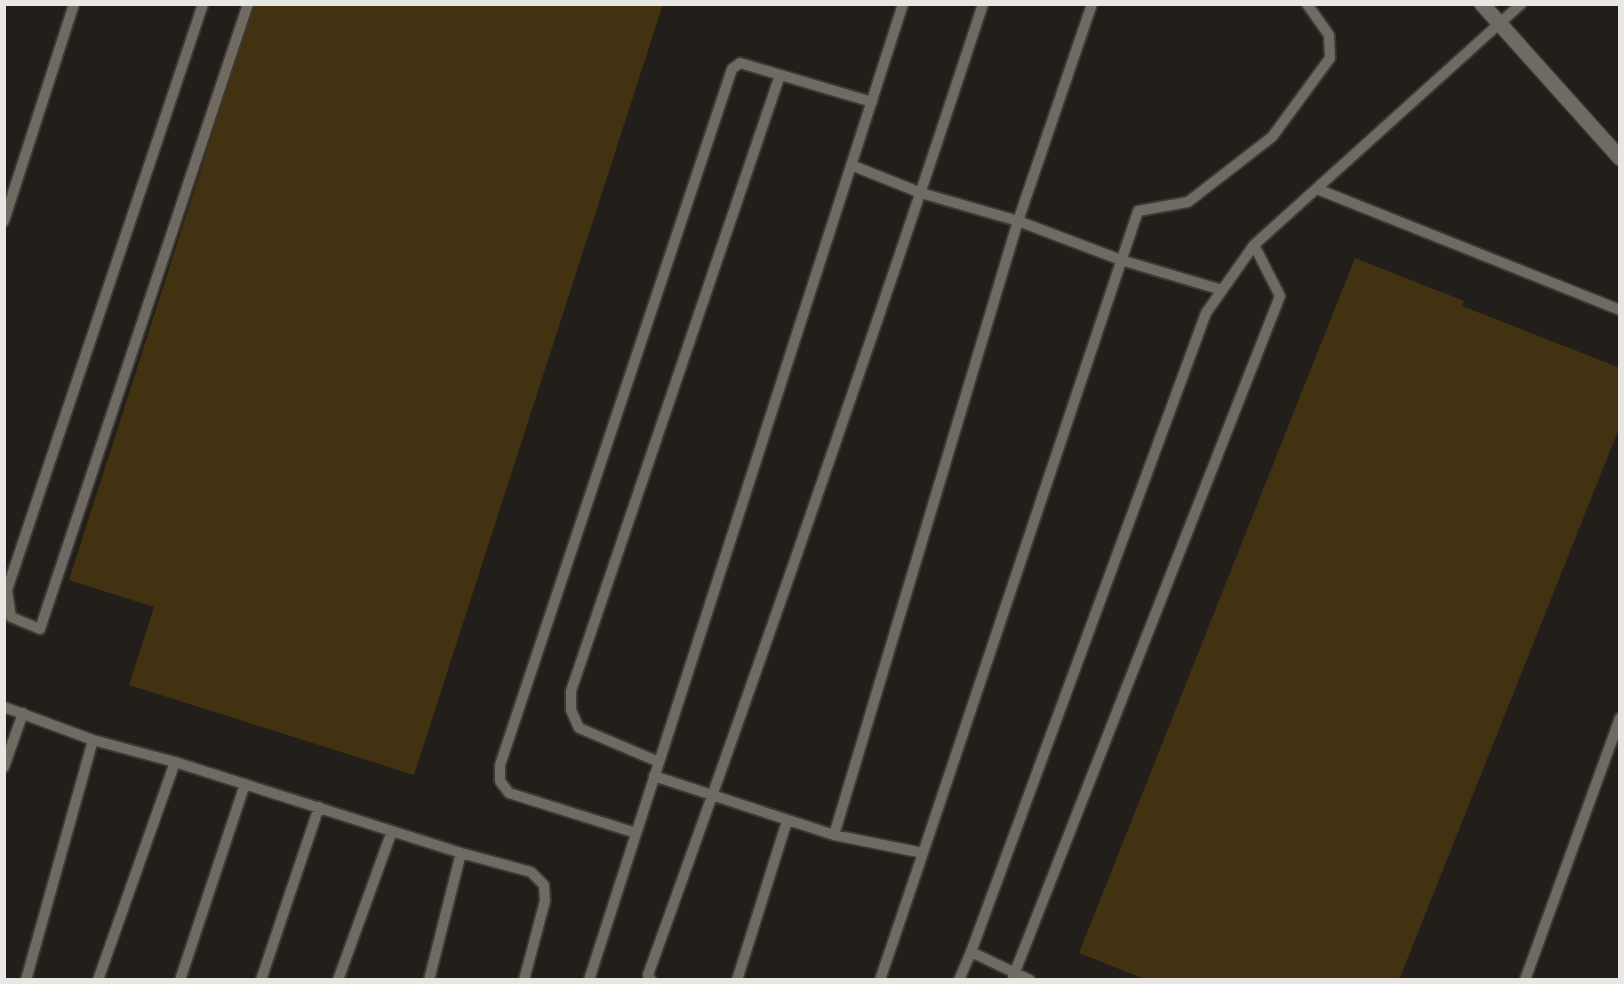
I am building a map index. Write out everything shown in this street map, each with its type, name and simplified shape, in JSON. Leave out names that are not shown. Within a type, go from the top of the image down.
[{"type":"street","points":[[1482,4],[1620,158]]},
{"type":"lane","points":[[4,221],[74,4]]},
{"type":"lane","points":[[203,4],[7,590],[11,617],[40,629],[248,4]]},
{"type":"lane","points":[[589,980],[903,4]]},
{"type":"lane","points":[[651,980],[648,975],[714,794],[921,193],[983,4]]},
{"type":"lane","points":[[834,835],[1018,221],[1092,4]]},
{"type":"lane","points":[[880,980],[1138,211],[1188,201],[1272,136],[1330,58],[1329,35],[1308,4]]},
{"type":"lane","points":[[959,980],[1206,312],[1254,245],[1521,4]]},
{"type":"lane","points":[[636,833],[509,793],[500,781],[500,765],[732,69],[740,63],[872,102]]},
{"type":"lane","points":[[659,762],[579,728],[571,710],[571,691],[780,75]]},
{"type":"lane","points":[[851,165],[921,193],[1018,221],[1121,260],[1222,290]]},
{"type":"lane","points":[[1317,189],[1620,310]]},
{"type":"lane","points":[[1013,976],[1280,296],[1254,245]]},
{"type":"lane","points":[[4,707],[93,740],[175,762],[461,853],[531,872],[544,885],[545,901],[524,980]]},
{"type":"lane","points":[[4,767],[23,713]]},
{"type":"lane","points":[[1525,980],[1620,718]]},
{"type":"lane","points":[[26,980],[93,740]]},
{"type":"lane","points":[[98,980],[175,762]]},
{"type":"lane","points":[[654,776],[834,835],[923,853]]},
{"type":"lane","points":[[180,980],[245,784]]},
{"type":"lane","points":[[261,980],[319,807]]},
{"type":"lane","points":[[737,980],[787,820]]},
{"type":"lane","points":[[338,980],[392,831]]},
{"type":"lane","points":[[429,980],[461,853]]},
{"type":"lane","points":[[971,952],[1013,976],[1030,980]]},
{"type":"building","points":[[254,4],[663,4],[414,775],[129,685],[154,607],[69,580]]},
{"type":"building","points":[[1355,258],[1464,301],[1462,306],[1620,368],[1620,426],[1399,980],[1147,980],[1079,953]]}]
